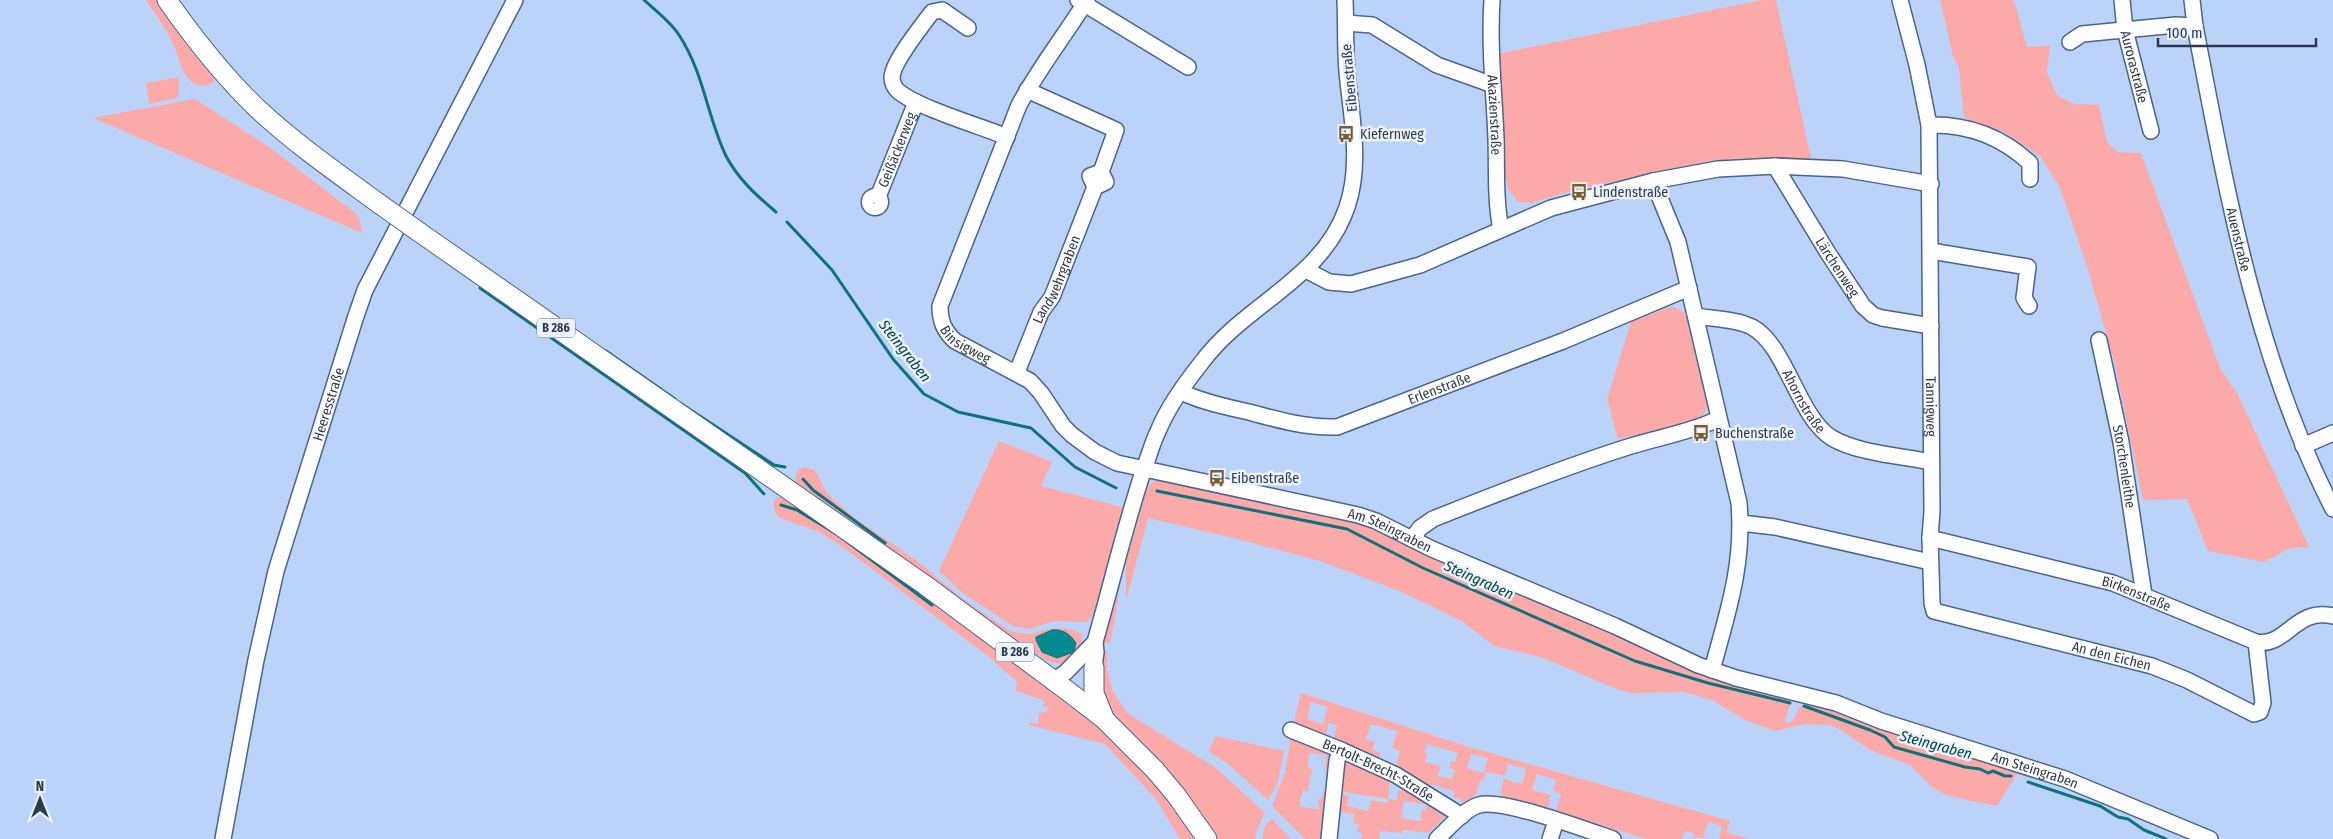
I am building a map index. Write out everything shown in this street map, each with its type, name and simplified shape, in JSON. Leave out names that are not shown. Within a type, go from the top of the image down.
[{"type":"main road","name":"B 286","points":[[167,0],[201,47],[260,111],[315,157],[419,232],[925,585],[1062,686],[1104,719],[1155,770],[1176,795],[1207,839]]},
{"type":"main road","points":[[1062,686],[1087,676],[1094,667]]},
{"type":"main road","points":[[1094,667],[1094,693],[1104,719]]},
{"type":"street","name":"Heeresstraße","points":[[223,839],[256,660],[276,571],[365,290],[515,0]]},
{"type":"street","name":"Eibenstraße","points":[[1144,469],[1159,427],[1202,362],[1224,337],[1306,270],[1320,255],[1340,226],[1352,186],[1354,140],[1347,70],[1346,0]]},
{"type":"street","name":"Akazienstraße","points":[[1492,0],[1496,188],[1501,230]]},
{"type":"street","name":"Tannigweg","points":[[1900,0],[1917,65],[1929,125],[1931,184],[1930,562]]},
{"type":"street","name":"Aurorastraße","points":[[2122,0],[2125,30],[2151,131]]},
{"type":"street","name":"Auenstraße","points":[[2192,0],[2195,26],[2242,262],[2283,394],[2333,509]]},
{"type":"street","name":"Binsigweg","points":[[1144,469],[1106,458],[1078,440],[1062,426],[1035,386],[1017,372],[956,341],[947,334],[940,315],[943,296],[1027,90],[1083,1],[1188,67]]},
{"type":"street","name":"Geißäckerweg","points":[[968,28],[942,10],[932,12],[901,57],[892,77],[894,87],[916,102],[1007,137]]},
{"type":"street","points":[[1346,23],[1372,26],[1437,65],[1493,85]]},
{"type":"street","points":[[2070,42],[2082,34],[2176,25],[2195,26]]},
{"type":"street","name":"Landwehrgraben","points":[[1017,372],[1041,312],[1052,297],[1095,187],[1090,176],[1101,172],[1116,130],[1027,90]]},
{"type":"street","name":"Geißäckerweg","points":[[878,197],[916,102]]},
{"type":"street","points":[[1929,125],[1964,126],[1998,140],[2030,162],[2030,179]]},
{"type":"street","points":[[1306,270],[1329,282],[1351,284],[1420,265],[1551,208],[1653,181],[1718,169],[1775,166],[1866,171],[1931,184]]},
{"type":"street","name":"Lärchenweg","points":[[1775,166],[1823,246],[1863,306],[1873,315],[1882,318],[1931,326]]},
{"type":"street","points":[[1653,181],[1678,242],[1718,419],[1740,503],[1741,523],[1736,582],[1712,670]]},
{"type":"street","points":[[1931,251],[2028,267],[2024,298],[2029,306]]},
{"type":"street","name":"Erlenstraße","points":[[1181,392],[1198,400],[1286,422],[1314,427],[1337,427],[1555,344],[1689,288]]},
{"type":"street","name":"Ahornstraße","points":[[1696,316],[1737,323],[1753,328],[1766,340],[1777,355],[1814,419],[1831,437],[1848,446],[1931,462]]},
{"type":"street","name":"Storchenleithe","points":[[2099,340],[2121,442],[2144,595]]},
{"type":"street","points":[[1412,539],[1416,532],[1426,523],[1460,508],[1631,446],[1701,427],[1718,419]]},
{"type":"street","points":[[2304,446],[2333,433]]},
{"type":"street","points":[[1094,667],[1095,642],[1132,504],[1144,469]]},
{"type":"street","name":"Am Steingraben","points":[[1144,469],[1376,520],[1412,539],[1615,626],[1712,670],[1836,703],[1881,721],[2065,779],[2210,839]]},
{"type":"street","points":[[1741,523],[1775,527],[1930,562]]},
{"type":"street","name":"Birkenstraße","points":[[1930,538],[2113,583],[2256,642]]},
{"type":"street","name":"An den Eichen","points":[[1930,562],[1934,611],[2152,666],[2187,680],[2250,713],[2260,712],[2263,703],[2256,642]]},
{"type":"street","points":[[2256,642],[2262,643],[2273,640],[2307,617],[2333,616]]},
{"type":"street","points":[[1062,686],[1066,672],[1095,642]]},
{"type":"street","name":"Bertolt-Brecht-Straße","points":[[1290,730],[1341,750],[1396,775],[1462,816]]},
{"type":"street","points":[[1329,839],[1337,760],[1341,750]]},
{"type":"street","points":[[1438,839],[1462,816],[1477,805],[1492,804],[1556,821],[1612,839]]},
{"type":"street","points":[[1550,839],[1556,821]]},
{"type":"shaded area","points":[[146,0],[160,0],[215,72],[214,82],[200,86],[188,79],[170,38]]},
{"type":"shaded area","points":[[1762,0],[1776,0],[1811,158],[1740,158],[1705,162],[1575,190],[1531,203],[1518,202],[1508,189],[1504,170],[1497,54]]},
{"type":"shaded area","points":[[1940,0],[2014,0],[2027,47],[2050,46],[2047,72],[2057,95],[2074,104],[2099,105],[2107,142],[2118,152],[2141,153],[2220,368],[2238,395],[2309,547],[2290,548],[2264,562],[2208,551],[2187,499],[2143,500],[2114,361],[2086,263],[2060,188],[2041,157],[2002,131],[1964,118],[1959,68],[1953,56]]},
{"type":"shaded area","points":[[179,77],[177,98],[149,104],[146,83]]},
{"type":"shaded area","points":[[195,99],[269,147],[354,212],[359,218],[362,233],[93,118]]},
{"type":"shaded area","points":[[1675,307],[1685,313],[1708,406],[1704,414],[1691,422],[1618,439],[1607,399],[1631,322],[1667,308]]},
{"type":"shaded area","points":[[999,441],[1052,462],[1041,486],[1125,508],[1095,612],[1087,622],[1055,621],[1029,629],[1013,626],[964,594],[939,571]]},
{"type":"shaded area","points":[[805,467],[815,470],[827,493],[852,516],[920,563],[964,600],[1012,632],[1032,634],[1047,629],[1065,628],[1081,633],[1082,646],[1063,665],[1047,661],[796,484],[795,478],[797,473]]},
{"type":"shaded area","points":[[1158,480],[1183,486],[1184,482],[1349,517],[1790,698],[1791,702],[1785,720],[1787,723],[1792,722],[1800,706],[1809,703],[2016,769],[2017,774],[1997,806],[1957,798],[1944,794],[1932,787],[1910,765],[1870,750],[1841,730],[1830,725],[1805,724],[1775,731],[1745,720],[1712,700],[1684,692],[1632,693],[1619,690],[1543,658],[1494,646],[1463,622],[1433,607],[1399,591],[1320,561],[1148,518],[1126,601],[1126,563],[1147,488],[1153,481]]},
{"type":"shaded area","points":[[786,497],[1019,663],[1126,748],[1200,839],[1180,839],[1156,799],[1105,744],[1029,725],[1032,715],[1031,723],[1038,724],[1039,713],[1049,711],[1047,707],[1043,706],[1045,702],[1043,700],[1016,691],[1017,683],[1015,680],[989,657],[840,545],[817,531],[780,518],[775,511],[774,504],[775,499]]},
{"type":"shaded area","points":[[1117,587],[1118,600],[1110,643],[1106,644],[1104,643],[1114,589]]},
{"type":"shaded area","points":[[1052,630],[1063,631],[1071,637],[1076,643],[1074,652],[1057,658],[1042,652],[1036,637]]},
{"type":"shaded area","points":[[1103,650],[1107,652],[1107,669],[1112,690],[1127,713],[1216,768],[1265,813],[1257,829],[1255,839],[1214,839],[1152,755],[1111,711],[1099,690]]},
{"type":"shaded area","points":[[1301,693],[1466,746],[1730,821],[1727,832],[1748,839],[1719,839],[1722,826],[1708,822],[1703,837],[1708,839],[1693,837],[1694,834],[1685,831],[1682,839],[1646,839],[1556,811],[1561,794],[1553,791],[1556,780],[1537,774],[1532,790],[1551,795],[1548,808],[1500,795],[1504,778],[1515,783],[1522,783],[1526,769],[1508,764],[1505,776],[1486,772],[1483,781],[1480,780],[1476,795],[1461,803],[1460,798],[1454,798],[1454,791],[1431,784],[1430,788],[1395,769],[1400,751],[1392,748],[1397,731],[1371,724],[1366,739],[1375,742],[1373,750],[1380,753],[1378,760],[1333,741],[1337,725],[1329,723],[1324,738],[1293,727]],"holes":[[[1311,702],[1328,707],[1323,724],[1307,719]],[[1427,744],[1458,753],[1455,762],[1451,761],[1449,768],[1455,770],[1452,779],[1438,776],[1441,766],[1425,762],[1427,753],[1424,752]],[[1471,754],[1488,758],[1484,773],[1467,768]]]},
{"type":"shaded area","points":[[1291,735],[1330,752],[1331,770],[1325,770],[1326,755],[1309,753],[1308,768],[1312,769],[1308,791],[1303,791],[1302,797],[1300,797],[1300,807],[1320,809],[1318,799],[1322,799],[1323,792],[1329,792],[1324,839],[1305,839],[1272,806],[1285,773]]},
{"type":"shaded area","points":[[1216,736],[1284,751],[1278,782],[1268,800],[1228,764],[1208,751]]},
{"type":"shaded area","points":[[1347,760],[1390,777],[1388,799],[1339,791],[1342,763]]},
{"type":"shaded area","points":[[1403,784],[1444,812],[1443,819],[1428,833],[1403,830],[1402,833],[1380,831],[1379,839],[1361,839],[1362,833],[1357,832],[1359,824],[1353,823],[1354,814],[1337,812],[1338,794],[1349,796],[1347,806],[1368,811],[1371,800],[1387,803],[1388,799],[1397,800],[1398,791],[1402,791]],"holes":[[[1404,801],[1427,805],[1426,810],[1422,810],[1420,821],[1401,818]]]},
{"type":"shaded area","points":[[1271,819],[1291,839],[1262,839],[1265,826]]},
{"type":"waterway","name":"Steingraben","points":[[644,0],[672,26],[687,49],[700,79],[714,126],[726,156],[748,187],[776,212]]},
{"type":"waterway","name":"Steingraben","points":[[787,222],[832,270],[893,359],[924,394],[958,412],[1031,428],[1075,467],[1116,488]]},
{"type":"waterway","points":[[480,288],[745,473],[764,494]]},
{"type":"waterway","points":[[606,351],[675,399]]},
{"type":"waterway","points":[[680,403],[774,465],[785,467]]},
{"type":"waterway","points":[[803,479],[813,490],[885,543]]},
{"type":"waterway","name":"Steingraben","points":[[1157,491],[1347,529],[1423,568],[1635,661],[1708,683],[1790,703]]},
{"type":"waterway","points":[[781,505],[797,510],[838,535],[932,605]]},
{"type":"waterway","name":"Steingraben","points":[[1804,706],[1870,730],[1885,737],[1894,747],[1965,767],[1980,769],[1988,773],[1993,771],[2005,776],[2011,776]]},
{"type":"waterway","name":"Steingraben","points":[[2028,782],[2100,806],[2118,817],[2128,819],[2144,830],[2166,839]]},
{"type":"place","name":"Kiefernweg","points":[[1346,134]]},
{"type":"place","name":"Lindenstraße","points":[[1579,192]]},
{"type":"place","name":"Buchenstraße","points":[[1701,433]]},
{"type":"place","name":"Eibenstraße","points":[[1217,478]]}]
